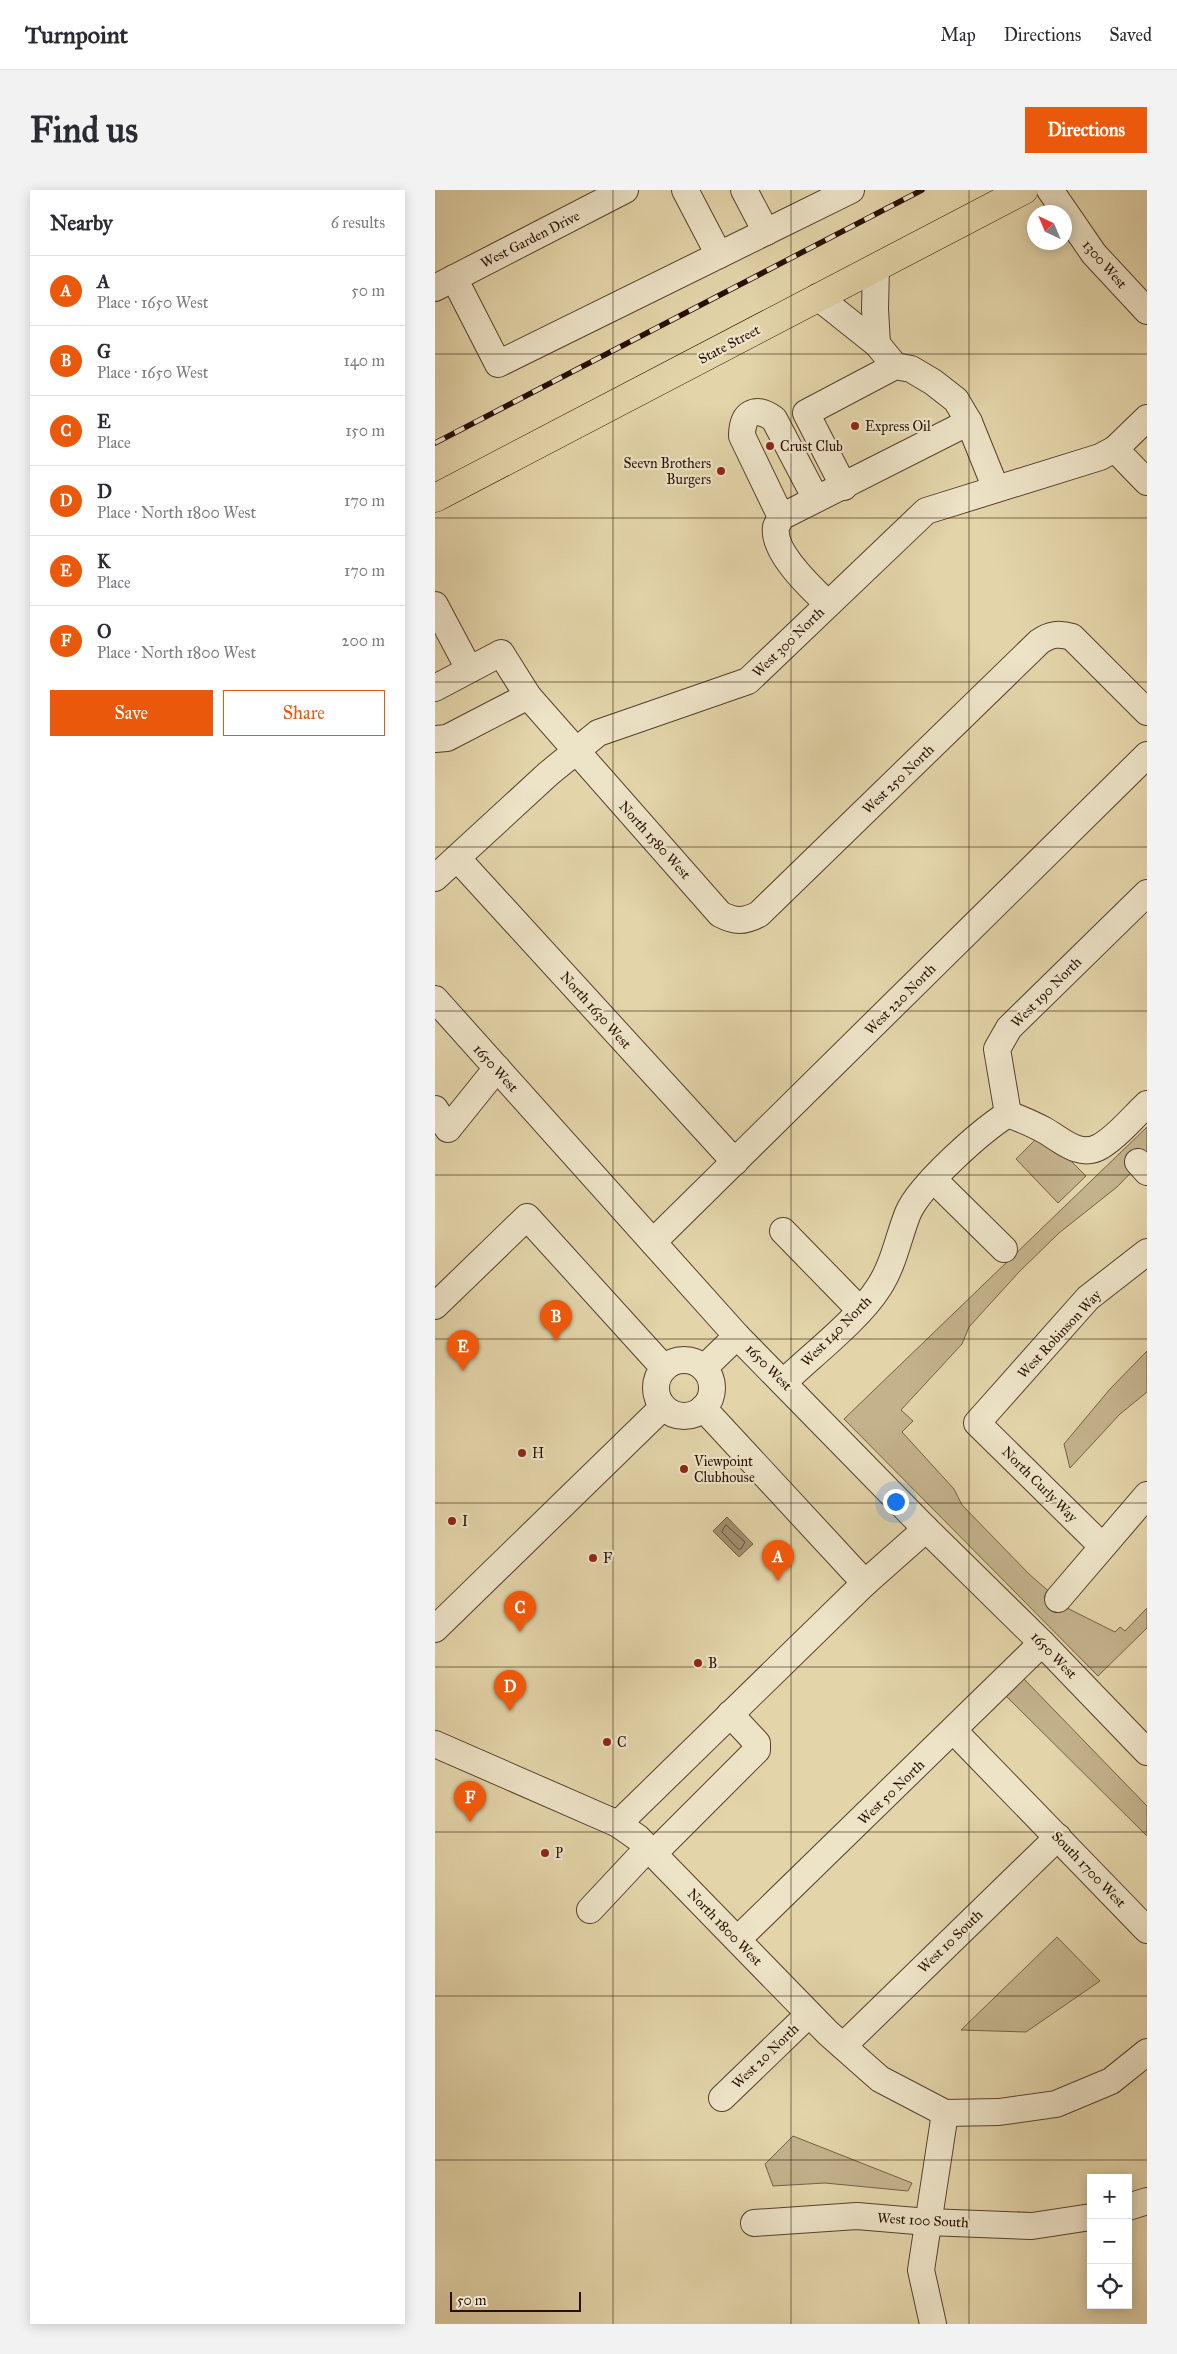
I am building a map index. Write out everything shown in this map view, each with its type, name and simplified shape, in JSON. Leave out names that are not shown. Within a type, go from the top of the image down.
[{"type":"main road","name":"State Street","points":[[435,498],[1024,190]]},
{"type":"street","name":"West Garden Drive","points":[[445,283],[587,198],[625,190]]},
{"type":"street","points":[[685,190],[719,255]]},
{"type":"street","points":[[744,190],[766,232]]},
{"type":"street","points":[[445,283],[498,364],[851,190]]},
{"type":"street","name":"1300 West","points":[[1050,190],[1094,254],[1147,311]]},
{"type":"street","points":[[876,267],[875,309],[877,344]]},
{"type":"street","points":[[818,297],[877,344],[895,366]]},
{"type":"street","points":[[844,487],[806,414],[895,366],[911,369],[933,382],[956,400],[969,422],[996,489]]},
{"type":"street","points":[[781,517],[742,436],[742,424],[746,417],[757,412],[766,413],[774,418],[816,499]]},
{"type":"street","name":"West 300 North","points":[[435,878],[574,751],[598,733],[748,681],[926,511],[1100,457],[1115,449],[1147,418]]},
{"type":"street","points":[[828,604],[798,576],[779,545],[776,528],[781,517],[844,487],[969,422]]},
{"type":"street","points":[[1115,449],[1147,482]]},
{"type":"street","points":[[435,605],[469,669],[435,688]]},
{"type":"street","name":"West 250 North","points":[[741,921],[759,914],[1039,642],[1053,634],[1072,637],[1147,712]]},
{"type":"street","name":"North 1580 West","points":[[469,669],[501,653],[528,696],[574,751],[720,914],[729,919],[741,921]]},
{"type":"street","points":[[435,739],[447,738],[528,696]]},
{"type":"street","name":"West 220 North","points":[[653,1242],[1147,754]]},
{"type":"street","name":"North 1630 West","points":[[457,858],[735,1162]]},
{"type":"street","name":"West 190 North","points":[[1008,1114],[997,1049],[1009,1028],[1147,893]]},
{"type":"street","name":"1650 West","points":[[435,999],[737,1336],[926,1529],[1043,1643],[1147,1752]]},
{"type":"street","points":[[439,1126],[497,1068]]},
{"type":"street","points":[[1008,1114],[1045,1131],[1080,1151],[1101,1146],[1147,1104]]},
{"type":"street","name":"West 140 North","points":[[784,1382],[860,1310],[878,1289],[889,1270],[909,1212],[920,1192],[991,1125],[1008,1114]]},
{"type":"street","points":[[933,1179],[1004,1249]]},
{"type":"street","points":[[435,1306],[527,1217],[664,1368]]},
{"type":"street","points":[[783,1231],[860,1310]]},
{"type":"street","name":"West Robinson Way","points":[[977,1422],[1088,1298],[1147,1252]]},
{"type":"street","points":[[704,1368],[737,1336]]},
{"type":"street","points":[[689,1360],[704,1368],[712,1384],[711,1393],[703,1408],[690,1415],[683,1416],[675,1415],[663,1407],[656,1394],[655,1387],[659,1373],[664,1368],[671,1362],[689,1360]]},
{"type":"street","points":[[435,1629],[663,1407]]},
{"type":"street","points":[[703,1408],[865,1583]]},
{"type":"street","name":"North Curly Way","points":[[977,1422],[1102,1546]]},
{"type":"street","points":[[1058,1600],[1147,1495]]},
{"type":"street","points":[[618,1824],[865,1583],[926,1529]]},
{"type":"street","name":"West 50 North","points":[[738,1940],[1043,1643]]},
{"type":"street","points":[[590,1910],[757,1750],[757,1743],[730,1714]]},
{"type":"street","name":"South 1700 West","points":[[954,1730],[1147,1930]]},
{"type":"street","name":"North 1800 West","points":[[435,1744],[618,1824],[638,1838],[808,2015],[880,2079],[945,2113]]},
{"type":"street","name":"West 10 South","points":[[835,2039],[1058,1837]]},
{"type":"street","name":"West 20 North","points":[[722,2098],[808,2015]]},
{"type":"street","points":[[933,2324],[921,2270],[945,2113],[999,2112],[1056,2104],[1111,2081],[1147,2052]]},
{"type":"street","points":[[1132,2206],[1147,2201]]},
{"type":"street","name":"West 100 South","points":[[754,2223],[857,2216],[928,2222],[1032,2226],[1087,2218]]},
{"type":"shaded area","points":[[1147,1127],[1147,1156],[1117,1187],[1059,1233],[1019,1272],[969,1327],[962,1344],[901,1410],[913,1421],[902,1432],[954,1489],[962,1505],[1029,1574],[1069,1609],[1115,1632],[1120,1627],[1125,1631],[1147,1608],[1147,1628],[1098,1676],[844,1419]]},
{"type":"shaded area","points":[[1036,1139],[1055,1153],[1072,1162],[1086,1176],[1058,1203],[1016,1159]]},
{"type":"shaded area","points":[[1147,1351],[1147,1392],[1120,1414],[1070,1468],[1064,1444],[1110,1389]]},
{"type":"shaded area","points":[[1024,1679],[1147,1806],[1147,1836],[1006,1696]]},
{"type":"shaded area","points":[[1057,1937],[1100,1981],[1026,2032],[961,2030]]},
{"type":"shaded area","points":[[793,2136],[912,2183],[908,2191],[825,2183],[773,2186],[765,2164]]},
{"type":"water","points":[[727,1517],[753,1544],[739,1557],[713,1531]]},
{"type":"railway","points":[[435,443],[922,190]]},
{"type":"place","name":"Express Oil","points":[[855,426]]},
{"type":"place","name":"Crust Club","points":[[770,446]]},
{"type":"place","name":"Seevn Brothers Burgers","points":[[721,471]]},
{"type":"place","name":"G","points":[[556,1341]]},
{"type":"place","name":"K","points":[[463,1371]]},
{"type":"place","name":"H","points":[[522,1453]]},
{"type":"place","name":"Viewpoint Clubhouse","points":[[684,1469]]},
{"type":"place","name":"I","points":[[452,1521]]},
{"type":"place","name":"F","points":[[593,1558]]},
{"type":"place","name":"A","points":[[778,1581]]},
{"type":"place","name":"E","points":[[520,1632]]},
{"type":"place","name":"B","points":[[698,1663]]},
{"type":"place","name":"D","points":[[510,1711]]},
{"type":"place","name":"C","points":[[607,1742]]},
{"type":"place","name":"O","points":[[470,1822]]},
{"type":"place","name":"P","points":[[545,1853]]}]
